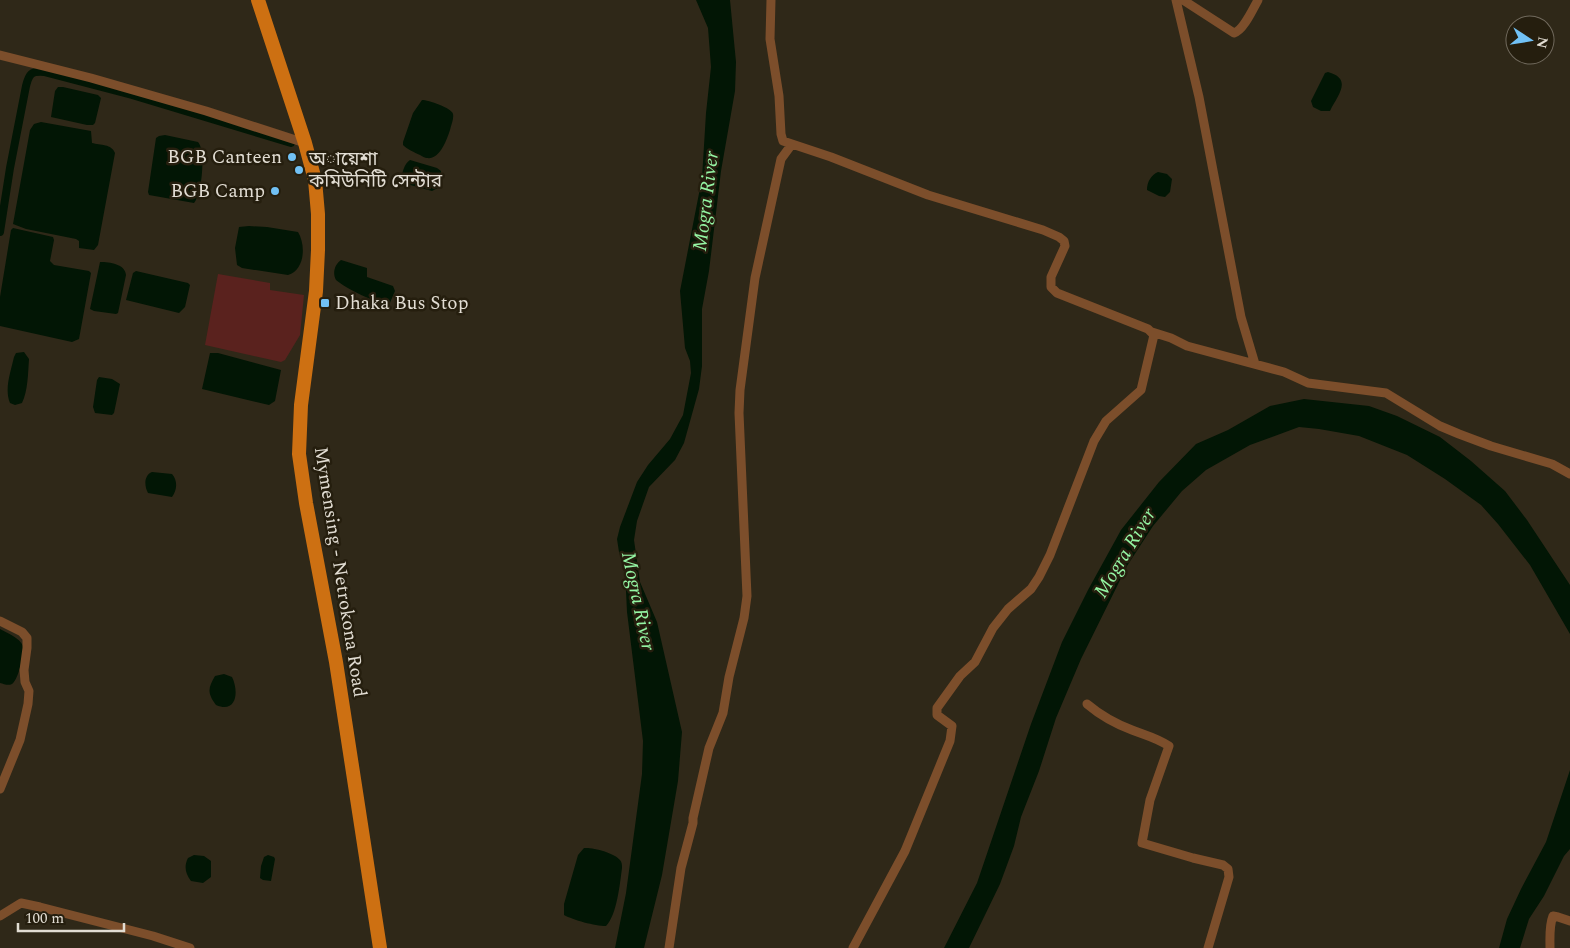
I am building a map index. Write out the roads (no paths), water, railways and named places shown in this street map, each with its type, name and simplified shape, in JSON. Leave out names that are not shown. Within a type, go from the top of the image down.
[{"type":"main road","name":"Mymensing - Netrokona Road","points":[[258,0],[305,143],[315,180],[318,214],[316,291],[301,405],[299,454],[306,503],[336,662],[380,948]]},
{"type":"street","points":[[770,0],[770,39],[779,96],[783,141],[813,150],[928,195],[1043,230],[1059,237],[1064,241],[1065,246],[1051,277],[1051,287],[1057,293],[1187,346],[1284,372],[1308,383],[1386,393],[1440,426],[1491,446],[1552,464],[1570,474]]},
{"type":"street","points":[[1176,0],[1199,97],[1241,317],[1255,364]]},
{"type":"street","points":[[1183,0],[1234,32],[1241,29],[1258,0]]},
{"type":"street","points":[[0,55],[91,78],[206,111],[305,143]]},
{"type":"street","points":[[669,948],[681,868],[710,748],[724,713],[729,677],[744,618],[747,596],[739,413],[740,390],[757,269],[781,159],[792,144]]},
{"type":"street","points":[[853,948],[904,850],[948,748],[952,726],[937,715],[937,708],[960,676],[975,662],[993,628],[1008,609],[1031,589],[1039,577],[1050,555],[1094,441],[1106,421],[1141,390],[1154,340],[1152,332]]},
{"type":"street","points":[[0,621],[22,632],[27,638],[28,648],[24,670],[25,682],[29,691],[20,740],[0,789]]},
{"type":"street","points":[[1087,704],[1112,720],[1132,730],[1157,738],[1169,746],[1150,800],[1142,844],[1222,865],[1228,869],[1228,877],[1208,948]]},
{"type":"street","points":[[0,916],[21,903],[153,936],[190,948]]},
{"type":"street","points":[[1550,948],[1550,931],[1553,916],[1570,921]]},
{"type":"water","name":"Mogra River","points":[[696,0],[730,0],[736,62],[735,91],[721,171],[709,271],[702,309],[702,366],[699,389],[684,443],[675,460],[649,487],[637,521],[634,540],[640,582],[657,622],[682,732],[678,781],[662,875],[644,948],[615,948],[626,893],[642,774],[643,741],[627,612],[625,570],[617,539],[637,482],[648,465],[670,439],[683,415],[691,373],[690,361],[685,348],[680,291],[702,178],[711,67],[708,28]]},
{"type":"water","points":[[1328,72],[1336,75],[1342,83],[1330,111],[1321,111],[1313,107],[1311,101],[1325,73]]},
{"type":"water","points":[[58,87],[98,95],[101,98],[93,125],[51,117],[55,91]]},
{"type":"water","points":[[422,100],[444,107],[453,114],[445,143],[436,156],[432,158],[424,157],[403,145],[413,113]]},
{"type":"water","points":[[41,122],[91,131],[92,143],[109,146],[115,153],[98,245],[94,250],[79,248],[79,241],[76,239],[26,229],[13,224],[30,130],[34,124]]},
{"type":"water","points":[[165,135],[198,142],[202,154],[201,182],[194,203],[149,195],[156,138]]},
{"type":"water","points":[[410,160],[441,171],[438,188],[432,191],[403,183],[401,180],[403,172]]},
{"type":"water","points":[[1158,172],[1167,174],[1172,179],[1170,192],[1165,197],[1147,190],[1150,179]]},
{"type":"water","points":[[249,226],[298,232],[301,237],[303,250],[301,263],[298,268],[288,275],[242,268],[237,265],[235,248],[239,227]]},
{"type":"water","points":[[13,228],[53,237],[50,261],[54,265],[89,271],[91,273],[79,339],[72,342],[0,326],[0,297],[11,230]]},
{"type":"water","points":[[341,260],[367,268],[367,277],[393,286],[395,291],[389,305],[362,295],[336,280],[335,269]]},
{"type":"water","points":[[100,262],[116,264],[125,271],[126,275],[118,313],[116,314],[90,309]]},
{"type":"water","points":[[136,271],[188,283],[190,285],[185,307],[179,313],[126,300],[133,273]]},
{"type":"water","points":[[24,352],[29,359],[27,387],[22,403],[15,405],[10,403],[8,398],[9,380],[16,353]]},
{"type":"water","points":[[210,353],[218,353],[281,370],[275,401],[269,405],[202,389]]},
{"type":"water","points":[[99,377],[112,379],[120,384],[112,415],[95,413],[93,407]]},
{"type":"water","name":"Mogra River","points":[[1304,399],[1369,406],[1397,416],[1440,437],[1505,491],[1527,520],[1570,585],[1570,634],[1530,565],[1481,505],[1407,455],[1359,436],[1299,427],[1250,445],[1206,470],[1182,491],[1153,526],[1127,566],[1081,659],[1056,718],[1039,771],[1021,817],[1014,846],[1000,884],[969,948],[944,948],[977,883],[1031,724],[1062,642],[1121,530],[1159,482],[1196,444],[1228,430],[1270,406]]},
{"type":"water","points":[[149,473],[172,474],[176,486],[172,497],[148,493],[146,481]]},
{"type":"water","points":[[0,629],[16,638],[23,646],[19,672],[14,682],[10,685],[0,683]]},
{"type":"water","points":[[224,674],[232,677],[236,694],[232,704],[223,707],[216,705],[211,697],[210,690],[215,676]]},
{"type":"water","points":[[1570,770],[1570,849],[1564,856],[1544,896],[1529,919],[1520,948],[1499,948],[1507,919],[1546,842]]},
{"type":"water","points":[[584,848],[609,853],[617,857],[622,863],[615,907],[606,926],[584,922],[564,915],[564,904],[578,855]]},
{"type":"water","points":[[194,855],[204,856],[211,861],[211,877],[203,883],[191,881],[186,872],[188,858]]},
{"type":"water","points":[[268,855],[275,859],[271,881],[260,878],[264,857]]},
{"type":"waterway","points":[[0,232],[26,86],[31,74],[36,72],[44,72],[132,95],[291,143]]},
{"type":"place","name":"BGB Canteen","points":[[292,157]]},
{"type":"place","name":"অায়েশা কমিউনিটি সেন্টার","points":[[299,170]]},
{"type":"place","name":"BGB Camp","points":[[275,191]]},
{"type":"place","name":"Dhaka Bus Stop","points":[[325,303]]}]
